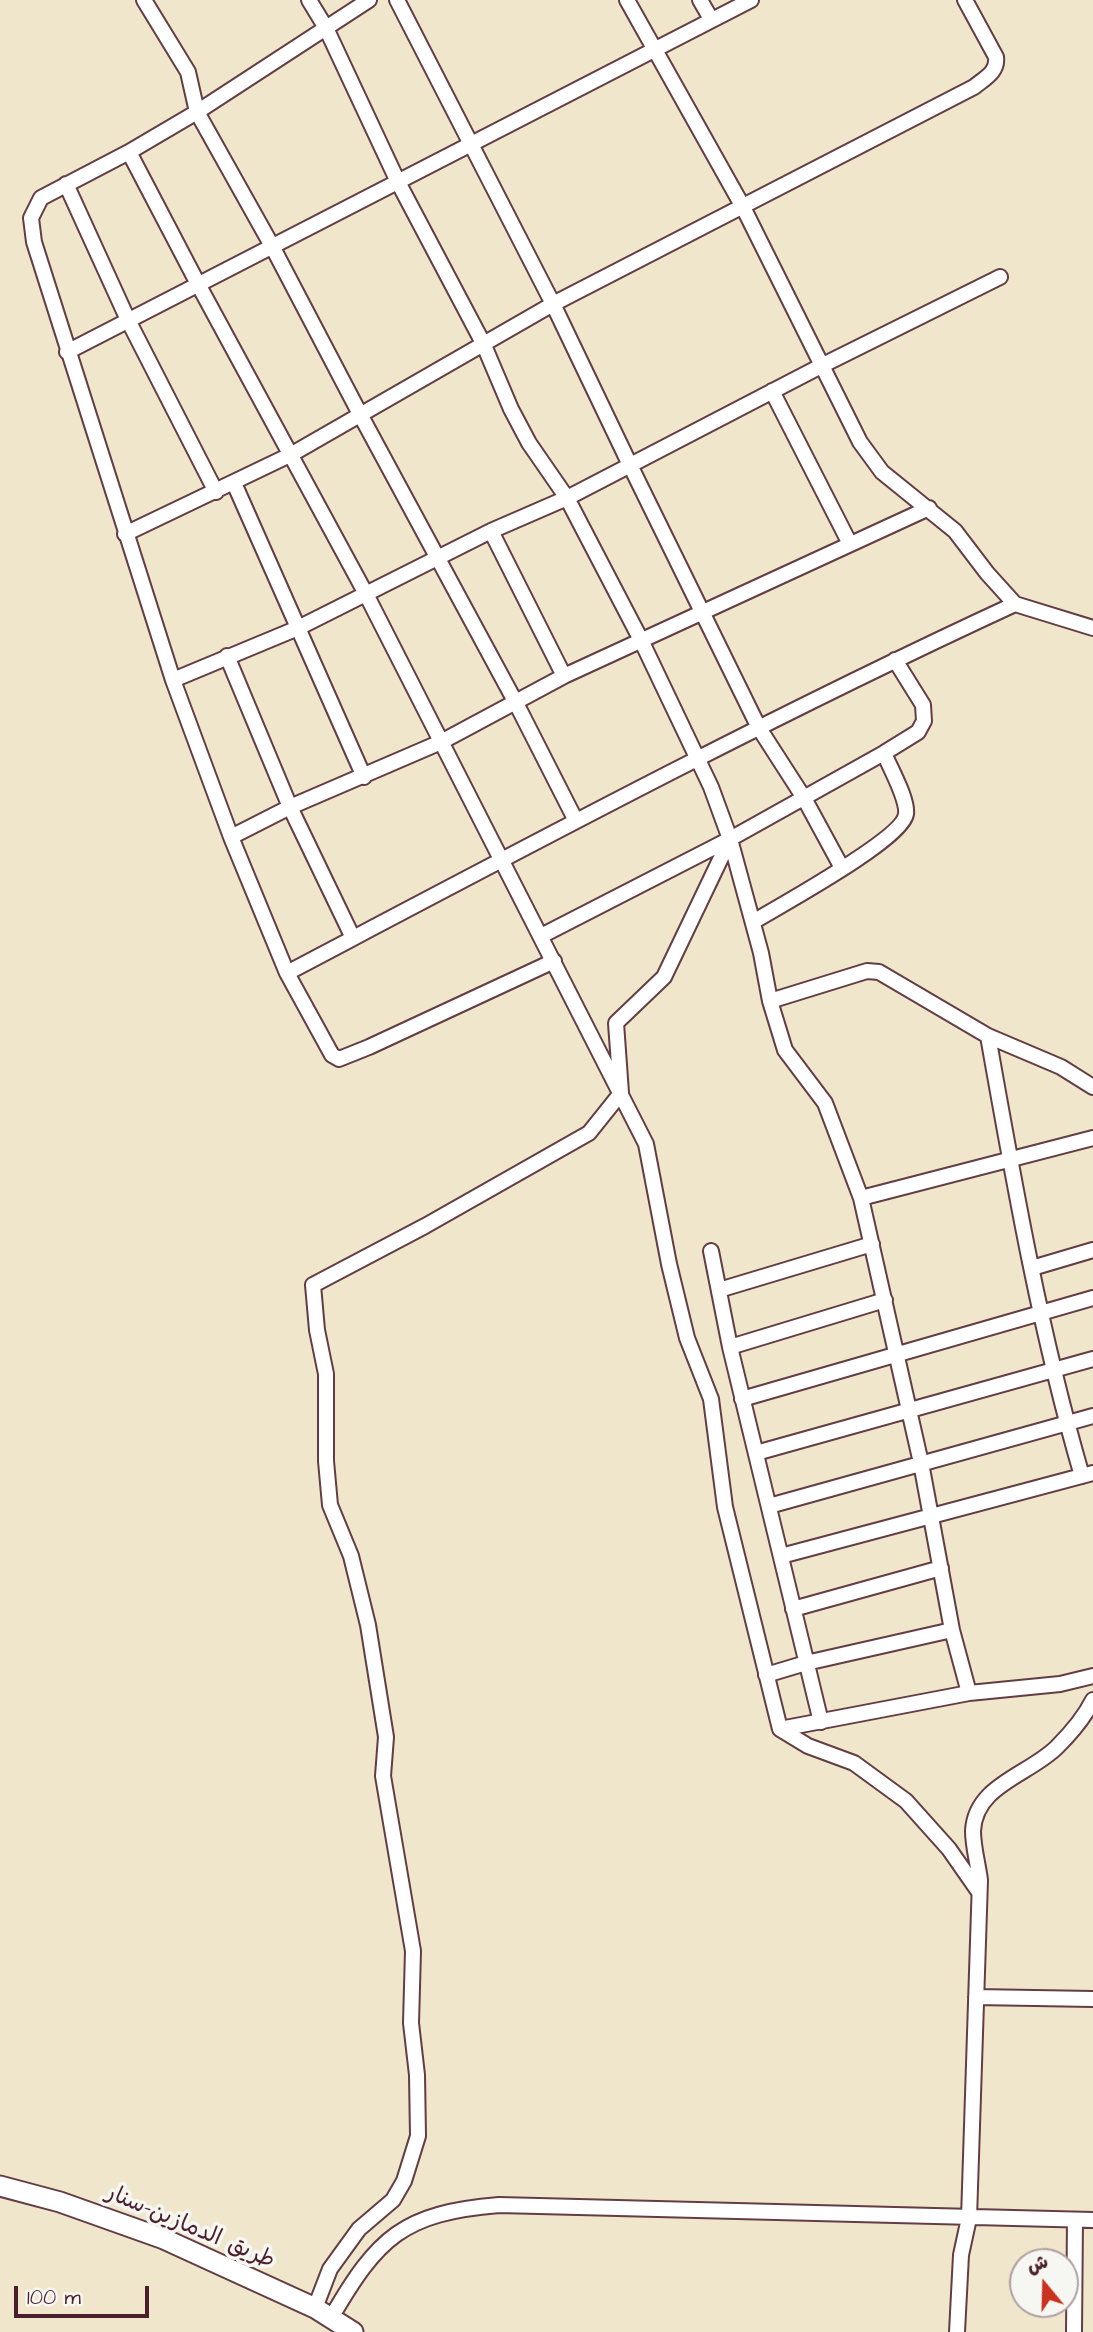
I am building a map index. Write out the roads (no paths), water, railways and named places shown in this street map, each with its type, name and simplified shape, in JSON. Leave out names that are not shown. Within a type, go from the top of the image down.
[{"type":"highway","name":"طريق الدمازين-سنار","points":[[0,2186],[60,2202],[164,2239],[323,2313],[353,2332]]},
{"type":"street","points":[[144,0],[188,72],[197,112],[272,246],[360,416],[516,703],[576,821]]},
{"type":"street","points":[[309,0],[326,28],[398,182],[483,343],[511,410],[529,443],[566,498],[641,640],[699,759],[730,839],[785,1049],[825,1103],[861,1198],[910,1410],[952,1630],[969,1693]]},
{"type":"street","points":[[369,0],[197,112],[129,152],[41,198],[31,218],[34,242],[173,680],[231,837],[287,973],[332,1055],[339,1059],[369,1047],[554,961]]},
{"type":"street","points":[[397,0],[553,304],[759,728],[804,798],[842,868]]},
{"type":"street","points":[[627,0],[743,207],[860,442],[882,472],[955,531],[1015,604],[1093,628]]},
{"type":"street","points":[[700,0],[711,19]]},
{"type":"street","points":[[67,352],[751,0]]},
{"type":"street","points":[[125,534],[292,454],[553,304],[960,96],[994,72],[997,65],[996,57],[965,0]]},
{"type":"street","points":[[129,152],[366,594],[646,1144],[669,1264],[687,1338],[711,1399],[725,1507],[780,1729],[808,1746],[854,1763],[906,1801],[949,1849],[979,1892]]},
{"type":"street","points":[[66,184],[128,320],[216,492]]},
{"type":"street","points":[[173,680],[298,628],[491,531],[566,498],[1000,277]]},
{"type":"street","points":[[772,391],[850,544]]},
{"type":"street","points":[[234,483],[364,777]]},
{"type":"street","points":[[231,837],[290,807],[441,742],[564,676],[929,508]]},
{"type":"street","points":[[491,531],[564,676]]},
{"type":"street","points":[[287,973],[759,728],[1015,604]]},
{"type":"street","points":[[227,656],[290,807],[353,938]]},
{"type":"street","points":[[541,936],[730,839],[884,754],[918,732],[924,721],[923,705],[895,660]]},
{"type":"street","points":[[753,922],[880,845],[900,827],[906,815],[905,802],[884,754]]},
{"type":"street","points":[[323,2313],[330,2269],[359,2229],[393,2200],[404,2181],[418,2136],[417,2075],[411,2023],[413,1951],[383,1776],[386,1737],[368,1625],[351,1556],[330,1505],[326,1461],[326,1374],[317,1331],[313,1285],[425,1226],[589,1133],[621,1093],[616,1023],[664,978],[730,839]]},
{"type":"street","points":[[770,1000],[867,971],[879,972],[988,1036],[1061,1067],[1093,1087]]},
{"type":"street","points":[[781,1556],[1088,1474],[1067,1423],[1010,1161],[988,1036]]},
{"type":"street","points":[[861,1198],[1093,1138]]},
{"type":"street","points":[[719,1290],[872,1244]]},
{"type":"street","points":[[1032,1268],[1093,1250]]},
{"type":"street","points":[[711,1251],[742,1399],[821,1722]]},
{"type":"street","points":[[742,1399],[1093,1298]]},
{"type":"street","points":[[730,1347],[885,1300]]},
{"type":"street","points":[[756,1453],[1093,1359]]},
{"type":"street","points":[[769,1506],[1093,1416]]},
{"type":"street","points":[[793,1609],[941,1568]]},
{"type":"street","points":[[766,1675],[806,1663],[952,1630]]},
{"type":"street","points":[[780,1729],[969,1693],[1060,1684],[1093,1676]]},
{"type":"street","points":[[957,2332],[961,2255],[969,2218],[980,1880],[973,1831],[981,1802],[1056,1748],[1088,1710],[1093,1700]]},
{"type":"street","points":[[976,1997],[1093,1999]]},
{"type":"street","points":[[323,2313],[349,2287],[378,2248],[398,2232],[458,2208],[499,2205],[1093,2220]]},
{"type":"street","points":[[1074,2332],[1075,2220]]}]
